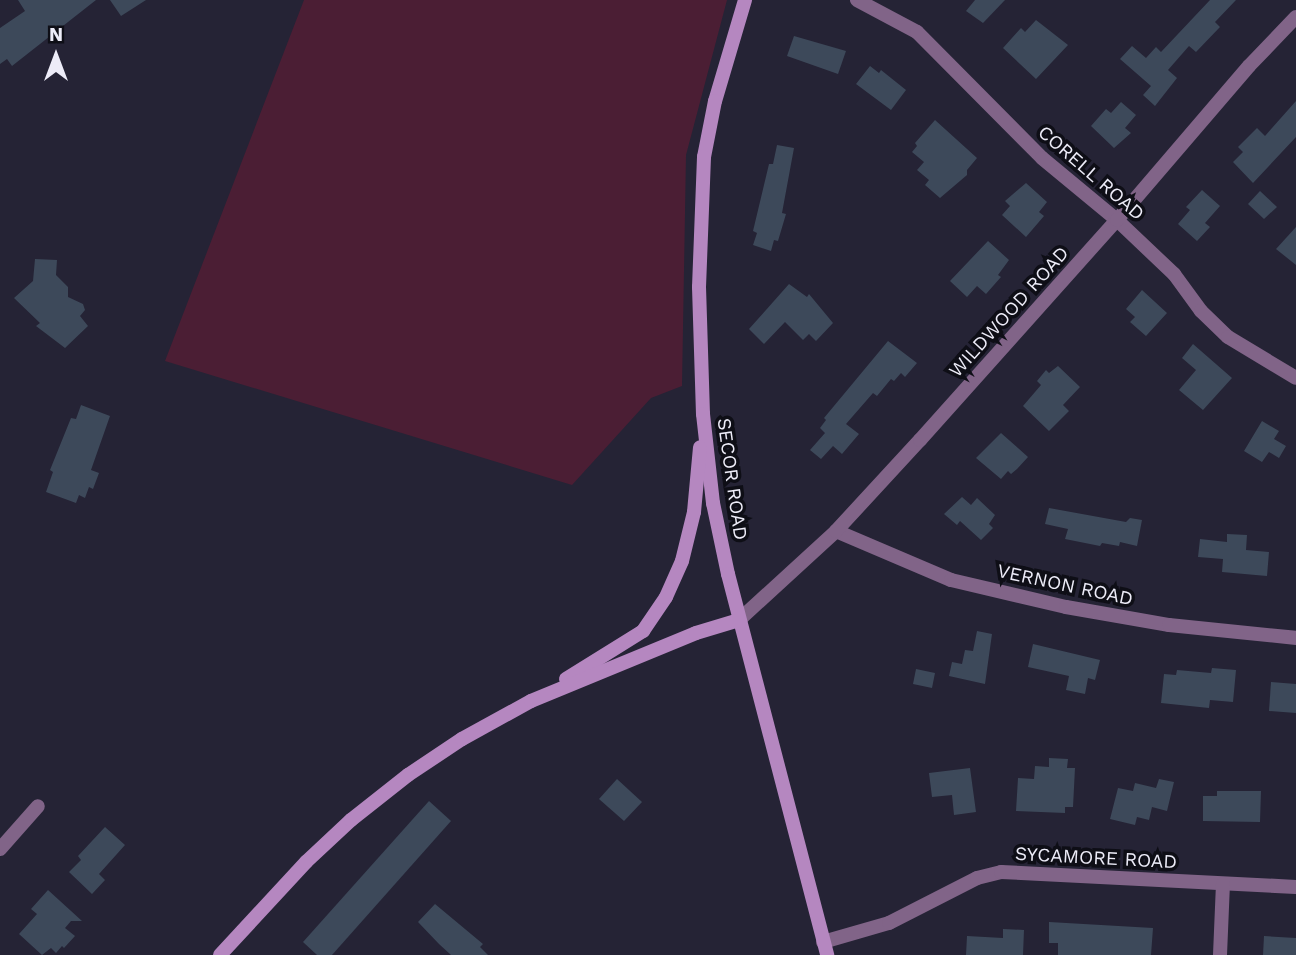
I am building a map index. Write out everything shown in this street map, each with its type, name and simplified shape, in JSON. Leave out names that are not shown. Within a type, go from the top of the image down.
[{"type":"main road","name":"SECOR ROAD","points":[[745,0],[715,101],[704,157],[699,287],[703,414],[713,503],[739,620],[823,951]]},
{"type":"main road","points":[[220,955],[306,862],[351,820],[428,761],[643,631],[666,597],[681,561],[694,512],[703,414]]},
{"type":"main road","points":[[531,701],[696,633],[739,620]]},
{"type":"street","name":"CORELL ROAD","points":[[857,0],[917,32],[1042,158],[1117,220],[1174,274],[1201,311],[1228,337],[1296,378]]},
{"type":"street","name":"WILDWOOD ROAD","points":[[739,620],[835,531],[1117,220],[1249,66],[1296,17]]},
{"type":"street","name":"VERNON ROAD","points":[[835,531],[951,580],[1169,625],[1296,638]]},
{"type":"street","points":[[0,849],[38,806]]},
{"type":"street","name":"SYCAMORE ROAD","points":[[823,951],[888,923],[977,878],[1001,873],[1296,887]]},
{"type":"street","points":[[1220,955],[1223,884]]},
{"type":"shaded area","points":[[304,0],[727,0],[686,155],[682,386],[651,398],[572,485],[165,361]]},
{"type":"building","points":[[18,0],[96,0],[12,66],[7,59],[0,64],[0,28],[25,11]]},
{"type":"building","points":[[110,0],[146,0],[121,16]]},
{"type":"building","points":[[975,0],[1005,0],[983,23],[966,11]]},
{"type":"building","points":[[1210,0],[1236,0],[1215,22],[1220,27],[1196,52],[1189,46],[1168,70],[1177,78],[1155,106],[1143,95],[1151,86],[1120,59],[1132,46],[1146,58],[1156,47],[1161,52]]},
{"type":"building","points":[[1036,20],[1068,45],[1036,79],[1003,48],[1021,28],[1025,32]]},
{"type":"building","points":[[794,36],[846,51],[838,74],[787,56]]},
{"type":"building","points":[[870,66],[879,73],[881,70],[906,90],[891,110],[856,84]]},
{"type":"building","points":[[1296,101],[1296,137],[1253,183],[1233,162],[1243,152],[1238,147],[1257,128],[1265,136]]},
{"type":"building","points":[[1121,102],[1136,115],[1125,128],[1131,133],[1114,148],[1091,126],[1106,109],[1111,113]]},
{"type":"building","points":[[935,120],[977,158],[967,170],[967,175],[940,198],[925,185],[929,180],[917,170],[924,162],[912,152],[917,146],[915,143]]},
{"type":"building","points":[[777,145],[794,148],[782,213],[786,214],[778,241],[774,240],[771,251],[753,245],[757,233],[753,231],[769,164],[773,164]]},
{"type":"building","points":[[1026,183],[1047,202],[1039,212],[1044,216],[1026,237],[1002,215],[1010,206],[1005,201]]},
{"type":"building","points":[[1202,190],[1220,206],[1205,223],[1210,227],[1197,241],[1178,224],[1190,210],[1186,207]]},
{"type":"building","points":[[1260,191],[1277,207],[1264,219],[1248,204]]},
{"type":"building","points":[[1296,227],[1296,265],[1276,249]]},
{"type":"building","points":[[988,241],[1009,260],[998,275],[1001,277],[986,294],[977,286],[967,297],[950,281]]},
{"type":"building","points":[[35,259],[57,260],[56,275],[68,287],[68,297],[83,304],[85,310],[80,316],[88,326],[65,348],[36,326],[40,323],[14,298],[33,281]]},
{"type":"building","points":[[789,284],[807,297],[809,294],[833,323],[816,341],[809,334],[803,340],[785,322],[764,344],[749,329]]},
{"type":"building","points":[[1142,290],[1167,313],[1146,336],[1130,322],[1135,317],[1126,309]]},
{"type":"building","points":[[888,341],[917,363],[905,377],[901,373],[894,381],[891,379],[877,396],[873,393],[846,424],[859,434],[842,454],[833,446],[821,459],[810,450],[825,433],[820,428],[826,420],[824,418]]},
{"type":"building","points":[[1193,344],[1232,378],[1203,410],[1179,390],[1196,370],[1182,358]]},
{"type":"building","points":[[1058,366],[1080,387],[1063,405],[1069,411],[1049,431],[1023,406],[1041,385],[1037,381],[1046,370],[1049,373]]},
{"type":"building","points":[[81,405],[110,416],[91,470],[99,473],[93,489],[89,487],[85,498],[79,495],[76,503],[46,492],[53,472],[50,470],[71,418],[76,419]]},
{"type":"building","points":[[1262,421],[1279,431],[1274,439],[1286,446],[1279,458],[1269,452],[1262,462],[1244,451]]},
{"type":"building","points":[[1001,433],[1028,457],[1011,474],[1008,471],[1001,479],[976,458]]},
{"type":"building","points":[[962,497],[971,505],[977,498],[995,515],[989,524],[993,528],[981,540],[960,521],[957,525],[944,514]]},
{"type":"building","points":[[1049,508],[1126,522],[1130,518],[1142,520],[1137,546],[1120,542],[1119,546],[1102,543],[1100,546],[1065,539],[1068,529],[1045,524]]},
{"type":"building","points":[[1227,534],[1247,535],[1246,550],[1269,552],[1267,576],[1222,572],[1223,559],[1198,557],[1200,539],[1227,542]]},
{"type":"building","points":[[977,631],[992,634],[985,684],[949,676],[952,662],[962,664],[965,650],[973,651]]},
{"type":"building","points":[[1033,644],[1100,660],[1095,680],[1088,678],[1085,694],[1066,690],[1069,676],[1028,667]]},
{"type":"building","points":[[1212,668],[1236,670],[1233,702],[1210,700],[1209,708],[1161,703],[1164,674],[1176,675],[1177,670],[1211,673]]},
{"type":"building","points":[[916,669],[935,673],[932,688],[913,684]]},
{"type":"building","points":[[1271,682],[1296,684],[1296,713],[1269,711]]},
{"type":"building","points":[[1049,758],[1068,759],[1067,768],[1075,768],[1073,807],[1065,807],[1065,813],[1016,811],[1018,778],[1034,779],[1035,766],[1049,767]]},
{"type":"building","points":[[970,768],[976,812],[954,815],[952,795],[932,797],[929,773]]},
{"type":"building","points":[[617,779],[642,802],[624,821],[599,799]]},
{"type":"building","points":[[1159,779],[1174,782],[1167,811],[1152,807],[1149,820],[1137,817],[1135,825],[1110,819],[1118,788],[1133,791],[1135,783],[1156,788]]},
{"type":"building","points":[[1217,791],[1261,791],[1260,822],[1203,821],[1203,796],[1217,796]]},
{"type":"building","points":[[429,801],[451,821],[332,955],[317,955],[303,942]]},
{"type":"building","points":[[105,827],[125,845],[99,874],[105,880],[92,894],[69,872],[81,860],[78,856]]},
{"type":"building","points":[[48,890],[82,921],[71,921],[65,928],[75,936],[64,948],[62,946],[56,953],[51,948],[42,955],[19,934],[37,914],[31,909]]},
{"type":"building","points":[[435,904],[483,944],[480,947],[488,955],[451,955],[439,944],[418,922]]},
{"type":"building","points":[[1049,922],[1153,928],[1151,955],[1058,955],[1058,943],[1049,943]]},
{"type":"building","points":[[1003,929],[1024,930],[1023,955],[966,955],[967,936],[1003,938]]},
{"type":"building","points":[[1264,936],[1296,938],[1296,955],[1263,955]]}]
